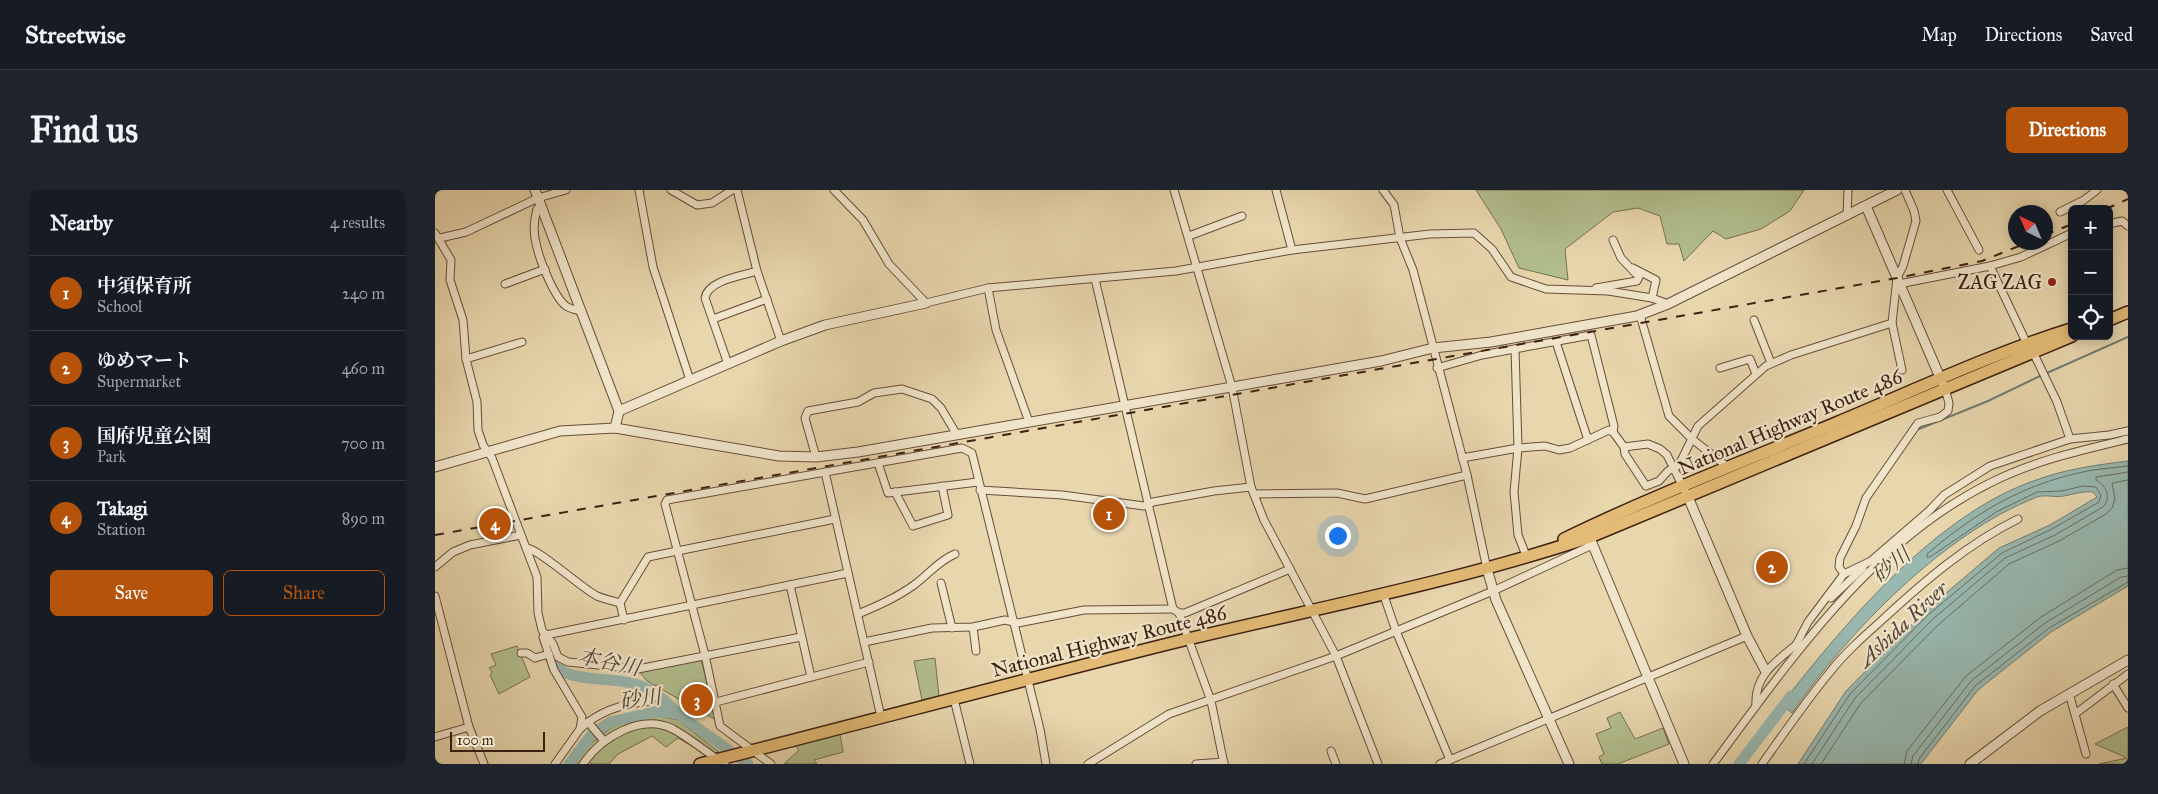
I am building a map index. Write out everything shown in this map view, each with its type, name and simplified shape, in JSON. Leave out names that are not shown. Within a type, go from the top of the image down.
[{"type":"highway","points":[[2113,318],[2128,312]]},
{"type":"highway","name":"National Highway Route 486","points":[[700,764],[721,762],[751,751],[1027,680],[1189,639],[1313,612],[1527,558],[2068,331]]},
{"type":"highway","name":"National Highway Route 486","points":[[2030,348],[2068,337]]},
{"type":"highway","name":"National Highway Route 486","points":[[1686,492],[1729,468],[1943,384]]},
{"type":"street","points":[[566,190],[538,198],[465,232],[437,235],[451,260],[450,280],[463,320],[466,359],[477,402],[478,430],[537,577],[538,613],[542,630],[558,657],[568,662],[637,669],[801,637]]},
{"type":"street","points":[[671,190],[697,205],[712,203],[732,190]]},
{"type":"street","points":[[737,190],[757,271],[781,341]]},
{"type":"street","points":[[834,190],[863,220],[889,264],[926,303]]},
{"type":"street","points":[[1174,190],[1189,236],[1196,268],[1231,387],[1252,491],[1289,570],[1336,656],[1379,764]]},
{"type":"street","points":[[1276,190],[1292,250]]},
{"type":"street","points":[[1383,190],[1394,205],[1400,238],[1413,270],[1437,368],[1467,475],[1493,591],[1569,764]]},
{"type":"street","points":[[1847,216],[1848,190]]},
{"type":"street","points":[[435,467],[560,431],[615,428],[779,456],[816,457],[957,435],[1381,361],[1433,348],[1491,342],[1640,315],[1668,304],[1897,190]]},
{"type":"street","points":[[1902,370],[1892,323],[1898,281],[1916,222],[1915,211],[1905,190]]},
{"type":"street","points":[[1947,190],[1979,250]]},
{"type":"street","points":[[2060,212],[2084,200],[2097,190]]},
{"type":"street","points":[[637,191],[653,267],[690,380]]},
{"type":"street","points":[[538,198],[534,220],[536,243],[545,269],[556,292],[566,306],[581,311]]},
{"type":"street","points":[[538,198],[619,411],[615,428]]},
{"type":"street","points":[[1844,574],[1839,567],[1840,558],[1856,526],[1866,498],[1918,423],[1940,418],[1948,411],[1949,403],[1943,384],[1866,206]]},
{"type":"street","points":[[1189,236],[1242,216]]},
{"type":"street","points":[[2113,223],[2122,221],[2128,226]]},
{"type":"street","points":[[619,411],[825,324],[988,288],[1196,268],[1292,250],[1400,238],[1474,233],[1492,249],[1511,277],[1546,288],[1589,290],[1652,298],[1668,304]]},
{"type":"street","points":[[1898,281],[1990,266],[2021,257],[2068,235]]},
{"type":"street","points":[[1589,290],[1637,281],[1639,277],[1621,258],[1613,240]]},
{"type":"street","points":[[1990,266],[2057,402],[2070,439]]},
{"type":"street","points":[[1632,268],[1636,268],[1656,280],[1652,298]]},
{"type":"street","points":[[505,284],[545,269]]},
{"type":"street","points":[[727,364],[705,298],[706,291],[713,286],[757,271]]},
{"type":"street","points":[[1095,279],[1148,504],[1176,611],[1189,639],[1211,701],[1224,763],[1196,764]]},
{"type":"street","points":[[988,288],[995,330],[1029,422]]},
{"type":"street","points":[[713,319],[767,299]]},
{"type":"street","points":[[1640,315],[1650,356],[1669,416],[1692,439],[1729,468]]},
{"type":"street","points":[[1754,320],[1771,363]]},
{"type":"street","points":[[1462,458],[1518,448],[1545,446],[1559,450],[1609,430],[1613,432],[1624,447],[1625,454],[1646,486],[1659,481],[1679,465],[1698,426],[1771,363],[1892,323]]},
{"type":"street","points":[[1437,368],[1482,355],[1591,335],[1614,426],[1613,432]]},
{"type":"street","points":[[466,359],[522,342]]},
{"type":"street","points":[[1556,342],[1588,440]]},
{"type":"street","points":[[1515,349],[1518,448],[1514,492],[1518,535],[1527,558]]},
{"type":"street","points":[[1720,368],[1750,359],[1756,374]]},
{"type":"street","points":[[816,457],[805,418],[808,411],[858,402],[874,393],[902,389],[932,399],[941,408],[957,435]]},
{"type":"street","points":[[1808,622],[1871,561],[1944,496],[1990,466],[2070,439],[2109,436],[2128,431]]},
{"type":"street","points":[[1713,764],[1799,646],[1880,562],[1941,512],[1994,481],[2050,458],[2128,439]]},
{"type":"street","points":[[1624,447],[1648,444],[1660,449],[1667,455],[1686,492],[1747,636],[1765,670]]},
{"type":"street","points":[[771,764],[751,751],[720,726],[705,655],[665,504],[667,500],[962,448],[972,453],[1040,729],[1046,764]]},
{"type":"street","points":[[878,463],[888,493],[942,486],[979,486],[1144,506],[1214,491],[1337,493],[1365,500],[1467,475]]},
{"type":"street","points":[[825,472],[881,717]]},
{"type":"street","points":[[895,492],[913,526],[948,515],[942,486]]},
{"type":"street","points":[[624,620],[620,603],[647,556],[835,519]]},
{"type":"street","points":[[1762,764],[1829,673],[1847,652],[1906,598],[1946,566],[1984,538],[2018,519]]},
{"type":"street","points":[[1088,764],[1169,714],[1336,656],[1493,591],[1588,547],[1588,533]]},
{"type":"street","points":[[1588,533],[1684,764]]},
{"type":"street","points":[[435,567],[453,552],[470,545],[521,535]]},
{"type":"street","points":[[526,548],[540,553],[557,569],[598,596],[620,603]]},
{"type":"street","points":[[858,614],[895,598],[916,583],[943,559],[955,554]]},
{"type":"street","points":[[1756,706],[1755,698],[1765,670],[1799,646],[1808,622],[1844,574],[1871,561]]},
{"type":"street","points":[[864,642],[932,628],[973,627],[1012,620],[1018,623],[1084,610],[1176,611],[1185,613],[1289,570]]},
{"type":"street","points":[[546,635],[848,573]]},
{"type":"street","points":[[941,583],[952,628]]},
{"type":"street","points":[[790,585],[811,677]]},
{"type":"street","points":[[1383,593],[1396,631],[1450,760]]},
{"type":"street","points":[[435,596],[469,727],[484,764]]},
{"type":"street","points":[[973,627],[976,651]]},
{"type":"street","points":[[546,635],[543,637],[554,670],[582,717],[580,728]]},
{"type":"street","points":[[1440,764],[1747,636]]},
{"type":"street","points":[[521,653],[527,653],[535,658],[549,654]]},
{"type":"street","points":[[1969,764],[2007,734],[2069,693],[2128,660]]},
{"type":"street","points":[[716,702],[869,662]]},
{"type":"street","points":[[2075,714],[2128,674]]},
{"type":"street","points":[[2113,684],[2128,708]]},
{"type":"street","points":[[555,764],[580,728],[588,722],[616,707],[651,701],[657,688]]},
{"type":"street","points":[[2069,693],[2086,754]]},
{"type":"street","points":[[954,699],[970,764]]},
{"type":"street","points":[[588,722],[604,741]]},
{"type":"street","points":[[583,764],[604,741],[621,731],[637,726],[653,725],[671,728],[721,762]]},
{"type":"street","points":[[435,737],[469,727]]},
{"type":"street","points":[[1331,751],[1337,764]]},
{"type":"street","points":[[1103,755],[1106,764]]},
{"type":"green space","points":[[1476,190],[1804,190],[1790,211],[1761,229],[1726,239],[1713,231],[1684,261],[1679,244],[1667,244],[1660,216],[1638,208],[1613,212],[1565,249],[1568,280],[1519,268],[1501,229]]},
{"type":"green space","points":[[517,646],[530,677],[499,694],[490,675],[492,672],[489,668],[496,665],[491,654]]},
{"type":"green space","points":[[935,658],[939,696],[922,700],[914,661]]},
{"type":"green space","points":[[701,659],[716,720],[647,681],[639,671]]},
{"type":"green space","points":[[1620,712],[1635,739],[1663,728],[1669,744],[1618,764],[1602,764],[1599,757],[1604,754],[1596,734],[1611,728],[1607,718]]},
{"type":"green space","points":[[655,715],[678,720],[719,752],[707,755],[678,738],[666,747],[652,736],[618,754],[609,764],[592,764],[589,762],[588,764],[575,764],[589,745],[618,722]]},
{"type":"green space","points":[[2128,727],[2128,764],[2099,764],[2127,758],[2095,744]]},
{"type":"green space","points":[[840,734],[843,752],[814,760],[817,764],[784,764],[799,750],[795,746]]},
{"type":"water","points":[[2128,461],[2128,586],[2051,632],[1978,690],[1921,764],[1798,764],[1846,691],[1925,611],[1999,548],[2050,525],[2097,497],[2093,492],[2089,492],[2037,497],[2002,513],[1967,535],[1933,560],[1870,619],[1841,650],[1792,713],[1781,705],[1833,640],[1895,575],[1928,545],[1963,518],[1999,496],[2036,480],[2070,470]]},
{"type":"waterway","points":[[2047,373],[2128,337]]},
{"type":"waterway","points":[[1919,429],[1988,401],[2042,375]]},
{"type":"waterway","name":"本谷川","points":[[550,657],[556,666],[564,672],[576,676],[627,682],[644,687],[660,697],[678,714]]},
{"type":"waterway","name":"砂川","points":[[1739,764],[1791,696]]},
{"type":"waterway","name":"砂川","points":[[569,764],[592,734],[610,722],[659,711],[678,714],[748,764]]},
{"type":"railway","points":[[2113,206],[2128,199]]},
{"type":"railway","points":[[2053,232],[2068,226]]},
{"type":"railway","points":[[435,535],[1897,278],[1982,261],[2009,250]]},
{"type":"place","name":"ZAG ZAG","points":[[2052,282]]},
{"type":"place","name":"中須保育所","points":[[1109,514]]},
{"type":"place","name":"Takagi","points":[[495,524]]},
{"type":"place","name":"ゆめマート","points":[[1772,567]]},
{"type":"place","name":"国府児童公園","points":[[697,700]]},
{"type":"water label","name":"Ashida River","points":[[1903,624]]}]
